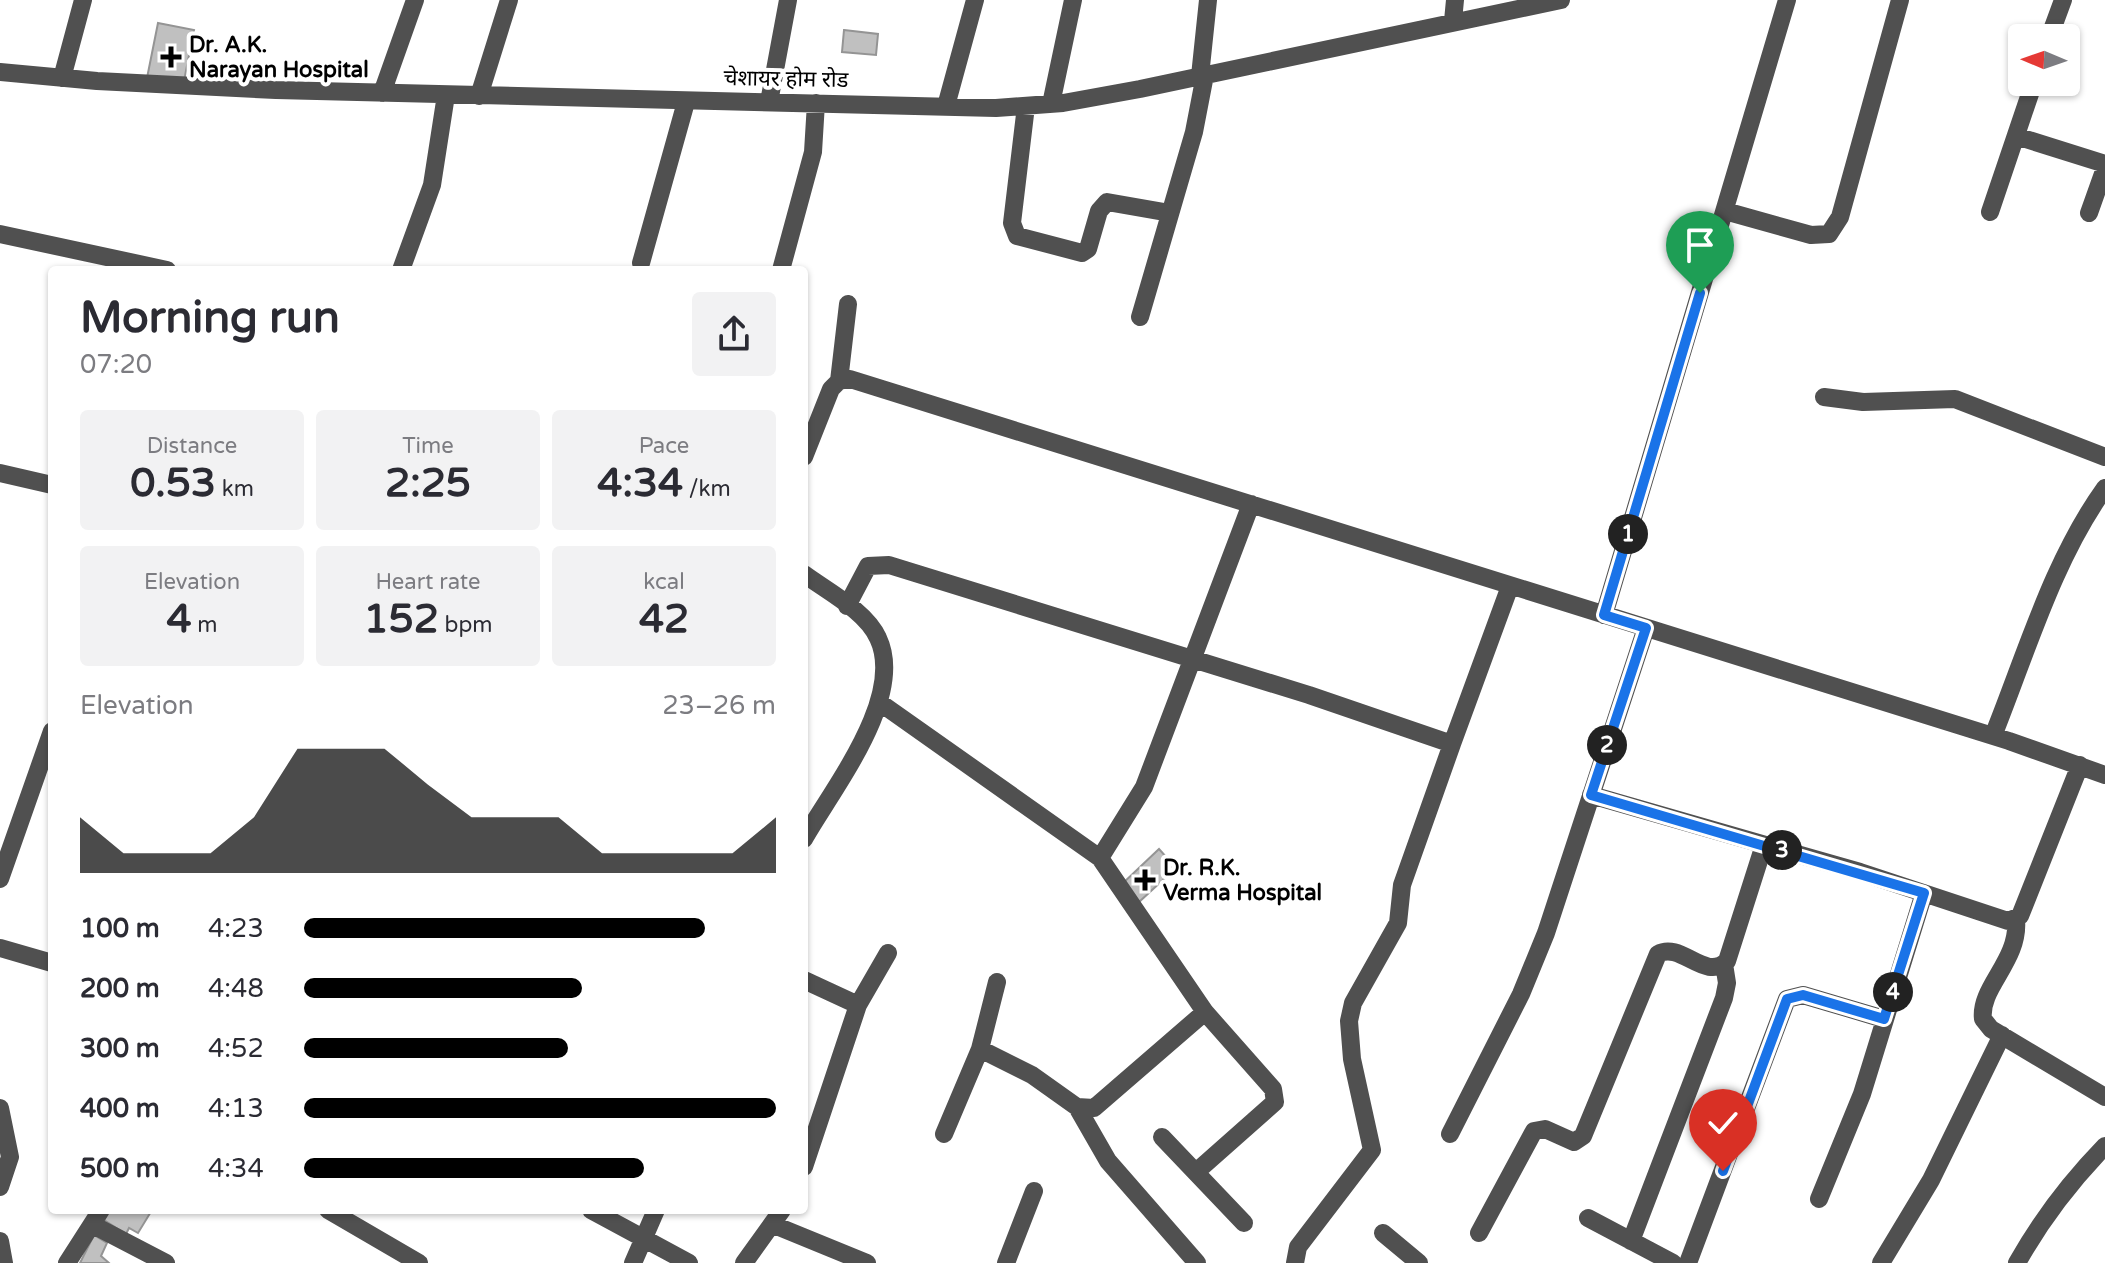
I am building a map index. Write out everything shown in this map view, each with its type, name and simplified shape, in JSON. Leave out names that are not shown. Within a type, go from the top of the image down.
[{"type":"street","points":[[62,78],[83,0]]},
{"type":"street","points":[[382,93],[415,0]]},
{"type":"street","points":[[479,96],[509,0]]},
{"type":"street","points":[[769,102],[788,0]]},
{"type":"street","points":[[946,106],[975,0]]},
{"type":"street","points":[[1051,104],[1073,0]]},
{"type":"street","points":[[1140,317],[1194,132],[1203,76],[1208,0]]},
{"type":"street","points":[[1453,21],[1455,0]]},
{"type":"street","name":"चेशायर होम रोड","points":[[0,72],[62,78],[382,93],[686,102],[1026,106],[1203,76],[1561,0]]},
{"type":"street","points":[[1604,615],[1787,0]]},
{"type":"street","points":[[1725,211],[1811,235],[1829,234],[1840,217],[1900,0]]},
{"type":"street","points":[[2054,24],[2063,0]]},
{"type":"street","points":[[402,266],[432,185],[446,95]]},
{"type":"street","points":[[1990,212],[2029,96]]},
{"type":"street","points":[[641,263],[686,102]]},
{"type":"street","points":[[782,266],[813,152],[816,103]]},
{"type":"street","points":[[1026,106],[1012,223],[1017,236],[1082,253],[1088,249],[1099,211],[1107,202],[1170,213]]},
{"type":"street","points":[[2016,136],[2105,166],[2089,213]]},
{"type":"street","points":[[0,234],[144,266]]},
{"type":"street","points":[[808,446],[824,401],[839,381],[848,304]]},
{"type":"street","points":[[839,381],[850,379],[868,384],[1993,736],[2105,775]]},
{"type":"street","points":[[1824,397],[1863,402],[1955,399],[2105,457]]},
{"type":"street","points":[[0,473],[48,484]]},
{"type":"street","points":[[1993,736],[2059,573],[2083,523],[2105,488]]},
{"type":"street","points":[[1100,858],[1144,787],[1195,660],[1251,504]]},
{"type":"street","points":[[847,606],[868,566],[881,564],[1195,660],[1452,744]]},
{"type":"street","points":[[808,577],[847,606],[878,636],[886,674],[875,718],[808,832]]},
{"type":"street","points":[[1295,1263],[1298,1247],[1372,1150],[1352,1059],[1349,1021],[1353,1003],[1398,923],[1401,890],[1510,586]]},
{"type":"street","points":[[1450,1134],[1531,970],[1646,628]]},
{"type":"street","points":[[879,702],[1100,858],[1205,1012],[1273,1089],[1276,1099],[1196,1172]]},
{"type":"street","points":[[0,879],[48,742]]},
{"type":"street","points":[[2080,765],[2016,919],[2014,950],[1983,1009],[1986,1023],[2002,1035],[2105,1097]]},
{"type":"street","points":[[1591,795],[1924,893],[2003,920],[2016,919]]},
{"type":"street","points":[[1631,1241],[1724,998],[1727,983],[1724,964],[1764,845]]},
{"type":"street","points":[[1819,1199],[1862,1094],[1924,893]]},
{"type":"street","points":[[0,948],[48,962]]},
{"type":"street","points":[[1479,1233],[1534,1131],[1545,1129],[1574,1142],[1583,1136],[1658,954],[1672,951],[1710,967],[1724,964]]},
{"type":"street","points":[[808,1155],[858,1005],[888,953]]},
{"type":"street","points":[[808,982],[858,1005]]},
{"type":"street","points":[[944,1134],[980,1049],[997,982]]},
{"type":"street","points":[[1688,1263],[1787,999],[1803,995],[1884,1019]]},
{"type":"street","points":[[1077,1107],[1099,1106],[1205,1012]]},
{"type":"street","points":[[1881,1263],[1931,1180],[2002,1035]]},
{"type":"street","points":[[980,1049],[1032,1075],[1077,1107],[1108,1161],[1197,1263]]},
{"type":"street","points":[[0,1108],[10,1157],[0,1187]]},
{"type":"street","points":[[1162,1137],[1244,1223]]},
{"type":"street","points":[[2017,1263],[2034,1233],[2105,1146]]},
{"type":"street","points":[[1006,1263],[1034,1191]]},
{"type":"street","points":[[335,1214],[419,1263]]},
{"type":"street","points":[[599,1214],[689,1263]]},
{"type":"street","points":[[633,1263],[654,1214]]},
{"type":"street","points":[[67,1263],[97,1217],[166,1263]]},
{"type":"street","points":[[744,1263],[778,1217],[867,1263]]},
{"type":"street","points":[[1588,1218],[1673,1263]]},
{"type":"street","points":[[1383,1233],[1419,1263]]},
{"type":"street","points":[[0,1241],[4,1263]]},
{"type":"building","points":[[158,23],[194,30],[183,86],[147,78]]},
{"type":"building","points":[[844,30],[878,34],[876,55],[842,52]]},
{"type":"building","points":[[1159,849],[1176,868],[1139,902],[1122,884]]},
{"type":"building","points":[[107,1214],[150,1214],[138,1233],[129,1228],[126,1234],[104,1220]]},
{"type":"building","points":[[94,1235],[107,1243],[101,1256],[109,1263],[80,1263]]},
{"type":"place","name":"Dr. A.K. Narayan Hospital","points":[[171,57]]},
{"type":"place","name":"Dr. R.K. Verma Hospital","points":[[1145,880]]},
{"type":"route","points":[[1700,293],[1604,615],[1646,628],[1591,795],[1924,893],[1884,1019],[1803,995],[1792,995],[1787,999],[1723,1171]]}]
